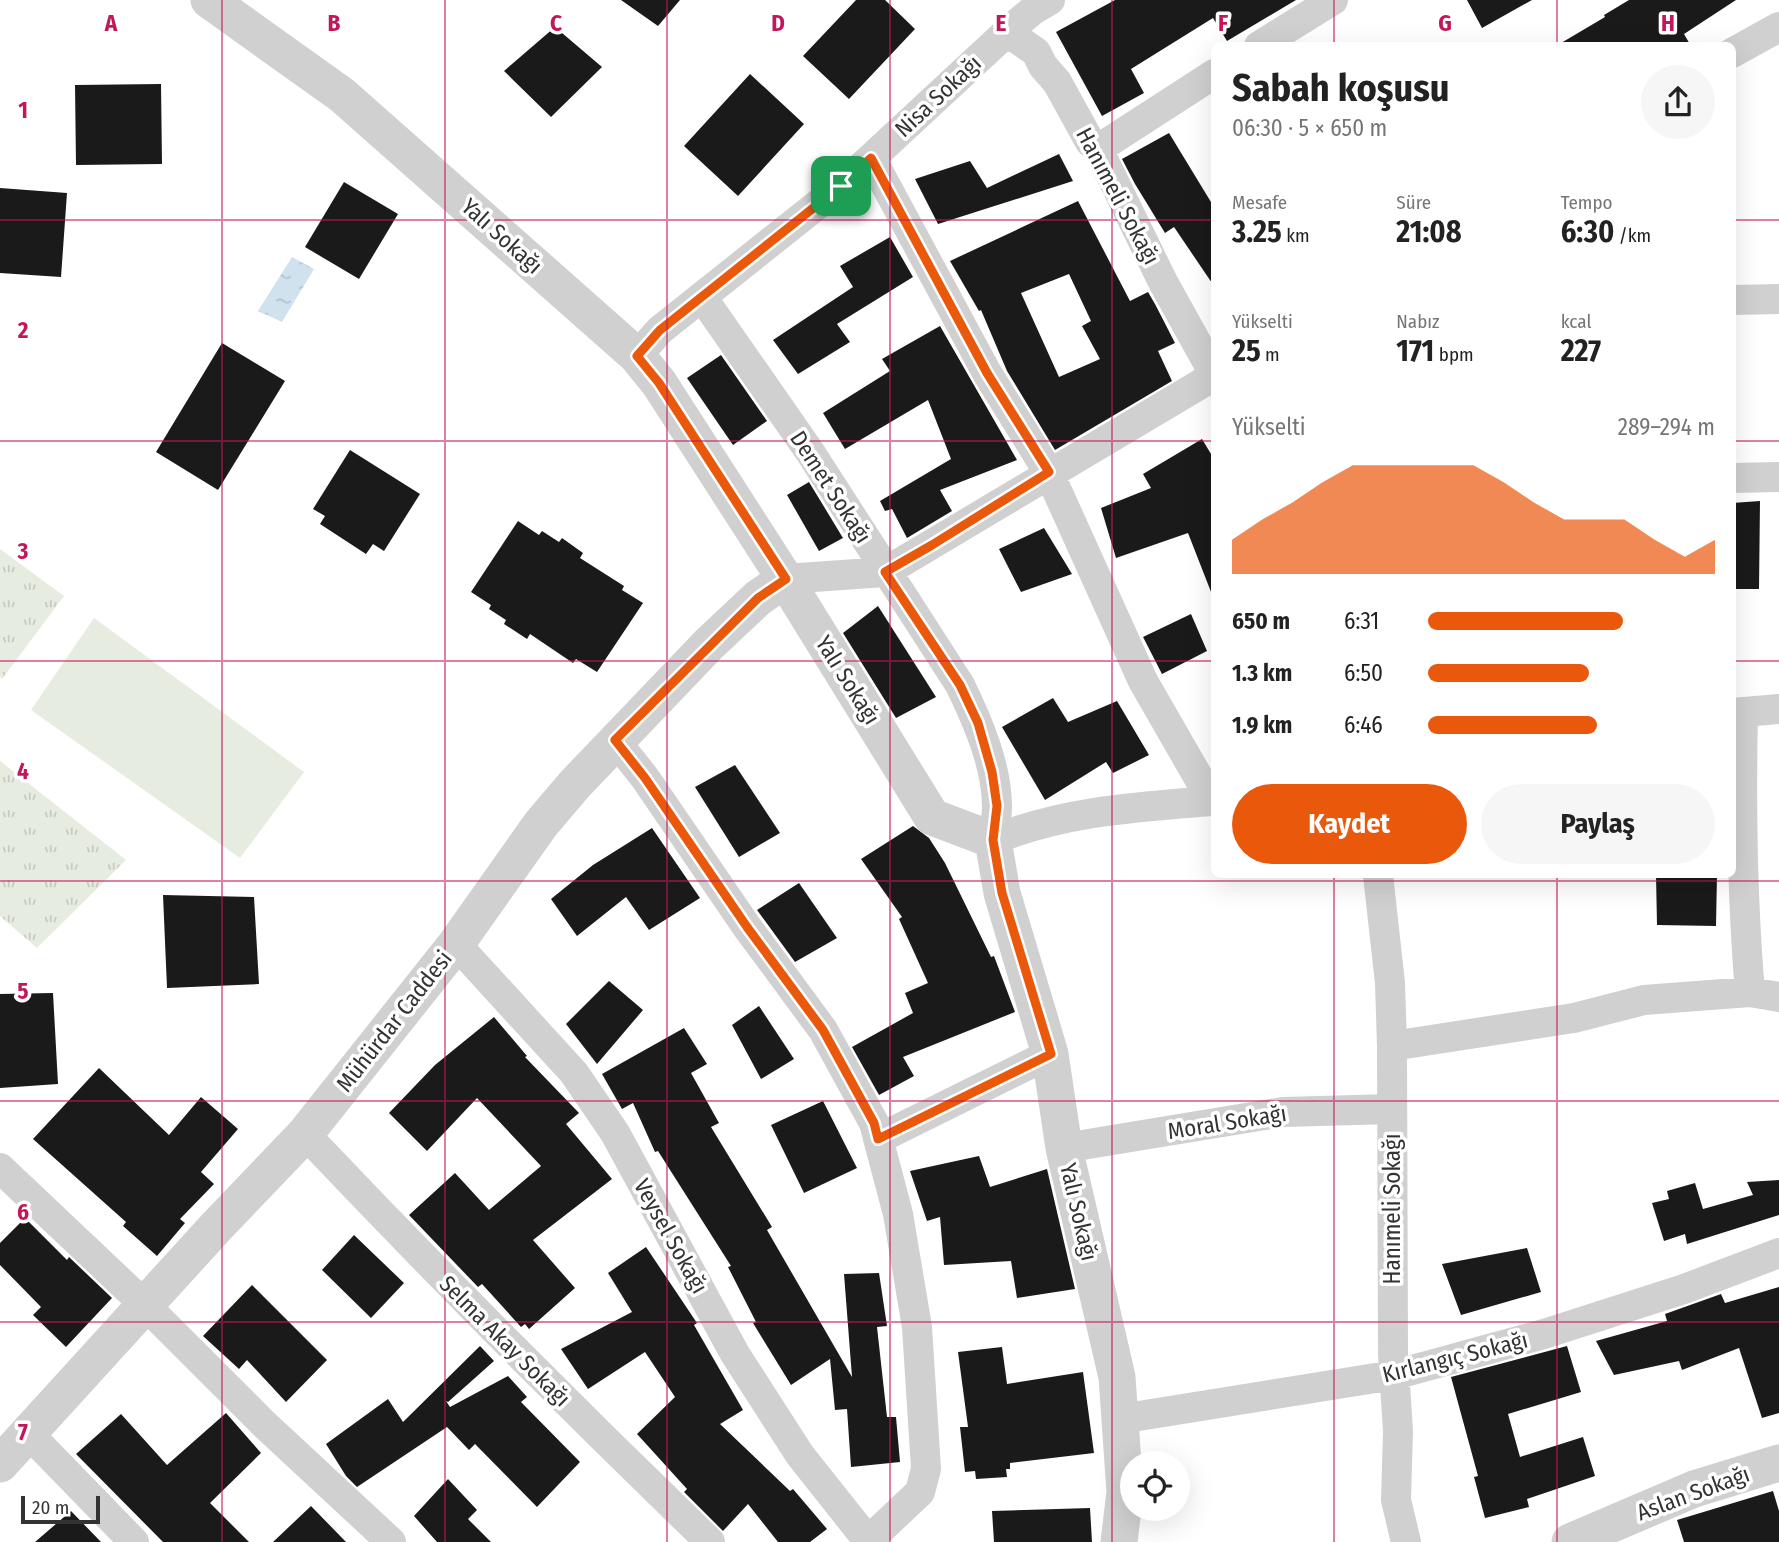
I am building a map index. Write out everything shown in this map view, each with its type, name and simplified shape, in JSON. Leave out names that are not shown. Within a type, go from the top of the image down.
[{"type":"street","name":"Nisa Sokağı","points":[[637,356],[660,330],[841,186],[1007,32],[1033,10],[1050,0]]},
{"type":"street","points":[[1265,42],[1333,0]]},
{"type":"street","name":"Yalı Sokağı","points":[[213,1],[342,95],[637,356],[659,383],[786,579],[932,817],[993,840],[1002,893],[1051,1054],[1064,1148],[1116,1377],[1125,1492],[1119,1542]]},
{"type":"street","points":[[1736,51],[1779,27]]},
{"type":"street","name":"Hanımeli Sokağı","points":[[1007,32],[1036,52],[1043,66],[1057,82],[1090,142],[1098,149],[1163,282],[1211,370]]},
{"type":"street","points":[[1098,149],[1211,76]]},
{"type":"street","points":[[871,158],[987,373],[1049,472],[1143,681],[1211,798]]},
{"type":"street","name":"Demet Sokağı","points":[[702,297],[810,452],[960,685],[978,723],[992,772],[997,806],[993,840]]},
{"type":"street","points":[[1736,300],[1779,299]]},
{"type":"street","points":[[786,579],[885,572],[1211,377]]},
{"type":"street","points":[[1736,478],[1779,477]]},
{"type":"street","name":"Mühürdar Caddesi","points":[[0,1464],[305,1133],[456,944],[541,824],[615,740],[729,625],[758,598],[786,579]]},
{"type":"street","points":[[1392,1046],[1574,1018],[1644,1000],[1765,994],[1745,928],[1737,713],[1779,709]]},
{"type":"street","points":[[615,740],[645,778],[747,927],[823,1030],[874,1123],[898,1214],[917,1327],[926,1469],[920,1492],[868,1541]]},
{"type":"street","points":[[993,840],[1017,830],[1101,810],[1211,801]]},
{"type":"street","name":"Hanımeli Sokağı","points":[[1378,878],[1390,984],[1392,1046],[1394,1375],[1398,1431],[1396,1500],[1406,1542]]},
{"type":"street","name":"Veysel Sokağı","points":[[456,944],[575,1073],[615,1133],[735,1354],[800,1455],[868,1541]]},
{"type":"street","points":[[878,1139],[1051,1054]]},
{"type":"street","name":"Moral Sokağı","points":[[1064,1148],[1283,1112],[1392,1109]]},
{"type":"street","name":"Selma Akay Sokağı","points":[[305,1133],[441,1277],[710,1542]]},
{"type":"street","points":[[5,1183],[145,1305],[264,1424],[391,1542]]},
{"type":"street","name":"Kırlangıç Sokağı","points":[[1120,1419],[1394,1375],[1544,1334],[1684,1289],[1779,1253]]},
{"type":"street","points":[[28,1433],[134,1542]]},
{"type":"street","name":"Aslan Sokağı","points":[[1570,1542],[1695,1489],[1779,1463]]},
{"type":"green space","points":[[0,549],[64,596],[2,679],[0,677]]},
{"type":"green space","points":[[94,618],[304,772],[240,858],[31,710]]},
{"type":"green space","points":[[0,761],[126,860],[37,948],[0,916]]},
{"type":"water","points":[[292,257],[314,269],[282,322],[258,311]]},
{"type":"building","points":[[621,0],[680,0],[658,26]]},
{"type":"building","points":[[856,0],[885,0],[915,29],[849,99],[803,56]]},
{"type":"building","points":[[1115,0],[1296,0],[1227,41],[1213,18],[1131,69],[1144,93],[1102,116],[1056,32]]},
{"type":"building","points":[[1467,0],[1532,0],[1482,28]]},
{"type":"building","points":[[1629,0],[1736,0],[1684,34],[1689,42],[1563,42],[1605,17],[1604,15]]},
{"type":"building","points":[[555,27],[602,67],[551,117],[504,71]]},
{"type":"building","points":[[750,74],[804,124],[738,196],[684,146]]},
{"type":"building","points":[[161,84],[162,164],[76,165],[75,85]]},
{"type":"building","points":[[1169,133],[1211,202],[1211,282],[1174,227],[1165,233],[1122,159]]},
{"type":"building","points":[[1059,154],[1073,181],[938,224],[915,179],[970,161],[987,188]]},
{"type":"building","points":[[344,182],[398,214],[359,279],[305,247]]},
{"type":"building","points":[[0,188],[67,193],[61,277],[0,273]]},
{"type":"building","points":[[1078,201],[1130,301],[1148,292],[1155,304],[1175,343],[1158,351],[1172,381],[1055,450],[1007,371],[981,310],[979,311],[950,261]],"holes":[[[1069,274],[1091,321],[1082,326],[1100,359],[1059,377],[1021,293]]]},
{"type":"building","points":[[890,237],[913,277],[837,324],[850,342],[798,374],[773,340],[853,287],[840,266]]},
{"type":"building","points":[[940,326],[1017,460],[940,490],[952,511],[907,538],[892,509],[885,511],[880,501],[951,459],[928,400],[845,449],[823,413],[890,371],[882,359]]},
{"type":"building","points":[[222,343],[285,381],[218,490],[156,452]]},
{"type":"building","points":[[721,355],[767,421],[733,445],[687,378]]},
{"type":"building","points":[[1202,439],[1211,454],[1211,592],[1188,533],[1116,558],[1101,508],[1151,488],[1143,474]]},
{"type":"building","points":[[350,450],[420,494],[384,551],[373,544],[366,554],[320,524],[325,516],[313,509]]},
{"type":"building","points":[[809,482],[843,538],[819,551],[787,495]]},
{"type":"building","points":[[1760,501],[1759,589],[1736,589],[1736,503]]},
{"type":"building","points":[[518,521],[539,535],[542,531],[559,542],[562,538],[583,553],[580,558],[624,586],[622,590],[643,603],[597,672],[576,659],[573,663],[530,634],[527,639],[504,624],[506,620],[489,609],[491,605],[471,592]]},
{"type":"building","points":[[1044,528],[1072,574],[1021,592],[999,549]]},
{"type":"building","points":[[878,606],[936,697],[896,718],[843,633]]},
{"type":"building","points":[[1191,614],[1207,651],[1162,674],[1143,637]]},
{"type":"building","points":[[1053,698],[1068,722],[1117,701],[1149,755],[1113,773],[1106,762],[1045,800],[1002,727]]},
{"type":"building","points":[[735,765],[780,833],[739,857],[695,787]]},
{"type":"building","points":[[913,826],[929,838],[945,863],[991,957],[994,956],[1015,1012],[903,1057],[914,1076],[879,1095],[852,1047],[913,1013],[905,993],[928,983],[899,919],[902,917],[861,859]]},
{"type":"building","points":[[652,828],[700,898],[649,930],[626,897],[577,936],[551,899],[593,865]]},
{"type":"building","points":[[1656,878],[1717,878],[1716,926],[1657,925]]},
{"type":"building","points":[[799,883],[837,938],[795,962],[757,910]]},
{"type":"building","points":[[163,895],[254,897],[259,984],[167,988]]},
{"type":"building","points":[[609,981],[643,1010],[597,1064],[566,1024]]},
{"type":"building","points":[[53,993],[58,1084],[0,1088],[0,994]]},
{"type":"building","points":[[759,1006],[794,1059],[761,1079],[732,1025]]},
{"type":"building","points":[[494,1017],[527,1056],[525,1057],[579,1113],[566,1124],[612,1179],[533,1240],[575,1288],[529,1329],[525,1324],[521,1327],[482,1284],[478,1287],[409,1215],[455,1173],[489,1210],[541,1166],[477,1098],[427,1151],[389,1113],[435,1065]]},
{"type":"building","points":[[684,1028],[707,1064],[691,1073],[719,1123],[711,1127],[772,1227],[767,1230],[852,1377],[844,1274],[879,1273],[887,1326],[877,1327],[887,1417],[896,1417],[900,1462],[851,1467],[847,1409],[835,1410],[830,1359],[791,1385],[753,1323],[756,1322],[728,1267],[731,1266],[658,1151],[655,1152],[633,1103],[622,1109],[602,1074]]},
{"type":"building","points":[[99,1068],[169,1135],[201,1097],[238,1129],[201,1172],[214,1184],[180,1219],[185,1223],[157,1256],[123,1226],[126,1222],[33,1139]]},
{"type":"building","points":[[823,1101],[857,1168],[804,1193],[771,1125]]},
{"type":"building","points":[[979,1156],[990,1187],[1047,1169],[1075,1289],[1017,1298],[1011,1261],[944,1265],[940,1217],[927,1221],[910,1171]]},
{"type":"building","points":[[1779,1180],[1779,1215],[1687,1244],[1685,1234],[1664,1241],[1652,1203],[1669,1199],[1667,1191],[1695,1183],[1703,1209],[1753,1195],[1747,1182]]},
{"type":"building","points":[[25,1218],[67,1260],[69,1257],[112,1298],[66,1347],[33,1315],[41,1307],[0,1265],[0,1243]]},
{"type":"building","points":[[354,1235],[404,1283],[371,1318],[322,1270]]},
{"type":"building","points":[[646,1247],[697,1323],[694,1325],[743,1410],[720,1424],[790,1491],[793,1489],[827,1529],[810,1542],[778,1542],[748,1504],[723,1531],[684,1492],[687,1489],[637,1434],[675,1397],[645,1352],[588,1389],[561,1349],[632,1312],[608,1273]]},
{"type":"building","points":[[1527,1248],[1541,1292],[1461,1315],[1442,1264]]},
{"type":"building","points":[[252,1285],[327,1360],[286,1402],[247,1360],[239,1369],[203,1336]]},
{"type":"building","points":[[1779,1287],[1779,1413],[1762,1418],[1739,1348],[1682,1370],[1679,1361],[1614,1375],[1596,1341],[1667,1321],[1665,1314],[1721,1294],[1725,1303]]},
{"type":"building","points":[[480,1346],[494,1361],[446,1401],[450,1407],[508,1376],[527,1397],[521,1402],[580,1462],[537,1507],[475,1444],[469,1450],[447,1427],[357,1487],[346,1476],[326,1444],[388,1399],[403,1422]]},
{"type":"building","points":[[1567,1346],[1581,1392],[1508,1414],[1520,1457],[1583,1437],[1595,1476],[1527,1499],[1529,1507],[1485,1518],[1474,1477],[1478,1476],[1451,1377]]},
{"type":"building","points":[[1002,1347],[1007,1384],[1083,1372],[1094,1453],[1010,1463],[1010,1469],[1006,1469],[1007,1477],[976,1479],[975,1471],[965,1472],[960,1427],[968,1427],[958,1352]]},
{"type":"building","points":[[226,1413],[261,1453],[210,1503],[249,1542],[163,1542],[76,1454],[121,1414],[167,1465]]},
{"type":"building","points":[[448,1479],[477,1510],[468,1519],[491,1542],[437,1542],[414,1516]]},
{"type":"building","points":[[1773,1491],[1779,1511],[1779,1542],[1684,1542],[1677,1520]]},
{"type":"building","points":[[311,1506],[346,1542],[273,1542]]},
{"type":"building","points":[[1090,1508],[1092,1542],[994,1542],[992,1511]]},
{"type":"building","points":[[71,1511],[101,1542],[35,1542]]},
{"type":"route","points":[[871,158],[987,373],[1049,472],[885,572],[960,685],[978,723],[992,772],[997,806],[993,840],[1002,893],[1051,1054],[878,1139],[874,1123],[823,1030],[747,927],[645,778],[615,740],[709,644],[758,598],[786,579],[659,383],[637,356],[660,330],[841,186],[871,158]]}]
